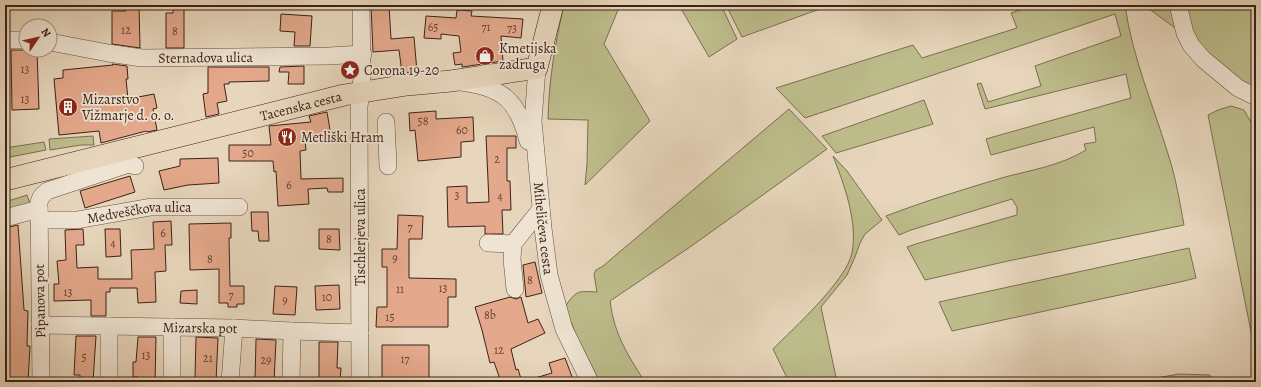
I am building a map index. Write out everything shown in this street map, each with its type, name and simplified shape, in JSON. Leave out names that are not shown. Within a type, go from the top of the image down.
[{"type":"main road","points":[[537,68],[553,5]]},
{"type":"main road","name":"Tacenska cesta","points":[[5,180],[361,92],[407,85],[451,81],[537,68]]},
{"type":"street","name":"Tischlerjeva ulica","points":[[360,382],[360,138],[363,54],[361,5]]},
{"type":"street","points":[[1178,5],[1185,33],[1191,45],[1203,59],[1238,88],[1256,97]]},
{"type":"street","points":[[5,40],[18,40]]},
{"type":"street","name":"Sternadova ulica","points":[[58,44],[142,58],[329,56],[363,54]]},
{"type":"street","name":"Miheličeva cesta","points":[[537,68],[533,121],[549,275],[564,329],[590,382]]},
{"type":"street","points":[[451,81],[490,88],[501,94],[510,102],[523,122],[539,182]]},
{"type":"street","points":[[360,138],[387,129],[388,166]]},
{"type":"street","points":[[39,214],[38,202],[47,191],[129,164],[135,166]]},
{"type":"street","name":"Medveščkova ulica","points":[[5,218],[39,214],[78,220],[151,207],[239,207]]},
{"type":"street","points":[[515,288],[512,258],[513,244],[541,209]]},
{"type":"street","name":"Pipanova pot","points":[[39,214],[41,382]]},
{"type":"street","points":[[488,243],[513,244]]},
{"type":"street","name":"Mizarska pot","points":[[40,326],[234,328],[360,333]]},
{"type":"street","points":[[109,326],[109,382]]},
{"type":"street","points":[[172,327],[172,382]]},
{"type":"street","points":[[230,382],[234,328]]},
{"type":"street","points":[[291,382],[292,331]]},
{"type":"shaded area","points":[[564,5],[620,5],[604,44],[650,121],[585,185],[588,120],[548,119],[553,62]]},
{"type":"shaded area","points":[[679,5],[721,5],[737,39],[709,57]]},
{"type":"shaded area","points":[[726,5],[831,5],[742,37]]},
{"type":"shaded area","points":[[1035,5],[1125,5],[1128,24],[1138,63],[1163,138],[1178,191],[1184,225],[1008,261],[925,280],[907,247],[1017,215],[1017,207],[1012,199],[899,235],[886,216],[915,205],[1005,177],[1067,160],[1086,150],[1084,144],[1096,142],[1094,127],[991,155],[986,139],[1131,98],[1126,74],[985,109],[977,84],[981,83],[988,102],[1041,86],[1035,66],[1121,36],[1115,14],[805,118],[776,88],[913,45],[922,58],[1017,28],[1011,13]]},
{"type":"shaded area","points":[[1145,5],[1173,5],[1175,28],[1148,8]]},
{"type":"shaded area","points":[[1180,5],[1256,5],[1256,89],[1241,81],[1194,43]]},
{"type":"shaded area","points":[[924,100],[933,124],[836,153],[822,136]]},
{"type":"shaded area","points":[[1231,106],[1244,110],[1256,131],[1256,357],[1208,115]]},
{"type":"shaded area","points":[[789,109],[827,149],[690,247],[610,301],[618,334],[627,353],[645,382],[600,382],[577,337],[565,307],[569,301],[572,297],[581,292],[597,292],[594,274],[596,270],[603,266]]},
{"type":"shaded area","points":[[93,136],[94,145],[81,145],[50,150],[49,139]]},
{"type":"shaded area","points":[[44,142],[46,150],[5,158],[5,148]]},
{"type":"shaded area","points":[[833,156],[847,171],[882,220],[865,234],[847,275],[821,307],[837,382],[789,382],[773,349],[806,317],[830,290],[848,264],[852,253],[852,216]]},
{"type":"shaded area","points":[[27,195],[30,204],[5,212],[5,202]]},
{"type":"shaded area","points":[[1189,248],[1196,278],[1180,282],[952,331],[939,302]]},
{"type":"shaded area","points":[[1179,374],[1210,375],[1212,382],[1134,382]]},
{"type":"building","points":[[125,5],[139,5],[140,48],[112,44],[112,11],[126,11]]},
{"type":"building","points":[[174,5],[184,5],[184,48],[166,48],[166,13],[173,13]]},
{"type":"building","points":[[389,5],[391,39],[414,37],[417,72],[402,73],[399,50],[373,52],[371,6]]},
{"type":"building","points":[[457,10],[472,11],[471,16],[523,19],[521,38],[501,36],[503,61],[462,67],[462,64],[455,65],[453,53],[461,52],[459,36],[441,34],[441,39],[424,38],[426,16],[456,18]]},
{"type":"building","points":[[281,14],[312,16],[310,46],[294,46],[295,32],[280,31]]},
{"type":"building","points":[[11,50],[18,50],[18,58],[37,58],[39,109],[12,110]]},
{"type":"building","name":"Mizarstvo Vižmarje d. o. o.","points":[[112,64],[127,66],[128,79],[126,79],[128,99],[154,94],[157,108],[153,109],[157,130],[146,131],[101,143],[99,131],[59,135],[54,79],[63,78],[63,70],[113,65]]},
{"type":"building","points":[[304,66],[304,84],[288,84],[289,72],[279,72],[280,67]]},
{"type":"building","points":[[208,67],[269,67],[269,81],[229,82],[229,84],[224,84],[227,101],[217,103],[219,114],[206,117],[203,94],[208,93]]},
{"type":"building","points":[[436,111],[436,119],[473,117],[474,141],[461,142],[461,157],[418,161],[415,130],[410,131],[409,113]]},
{"type":"building","points":[[327,112],[331,136],[305,141],[306,150],[300,151],[301,179],[343,178],[343,192],[328,192],[327,188],[308,189],[309,204],[278,206],[276,171],[274,172],[273,161],[229,161],[229,145],[271,145],[269,126],[311,122],[309,116]]},
{"type":"building","points":[[486,136],[516,136],[516,148],[507,148],[507,181],[510,181],[511,210],[502,210],[503,234],[485,234],[485,226],[448,227],[447,187],[467,186],[467,203],[489,202]]},
{"type":"building","points":[[218,158],[219,183],[188,185],[164,190],[159,171],[180,166],[180,159]]},
{"type":"building","points":[[130,176],[135,192],[85,208],[80,191]]},
{"type":"building","points":[[251,212],[268,212],[269,241],[259,241],[258,231],[252,231]]},
{"type":"building","points":[[398,215],[423,216],[422,239],[409,239],[409,278],[456,279],[456,297],[448,297],[448,327],[376,327],[377,307],[387,307],[387,267],[382,267],[382,249],[397,249]]},
{"type":"building","points":[[171,221],[172,245],[165,245],[166,271],[155,272],[156,302],[138,303],[137,288],[110,288],[110,292],[106,292],[106,316],[91,316],[91,300],[54,301],[54,284],[59,284],[57,261],[66,260],[65,230],[83,229],[84,245],[76,245],[77,268],[98,267],[98,279],[132,279],[131,250],[154,249],[153,222]]},
{"type":"building","points":[[231,223],[231,238],[229,238],[230,286],[244,286],[244,304],[237,304],[237,307],[228,307],[228,303],[219,303],[219,269],[190,270],[189,224]]},
{"type":"building","points":[[18,225],[24,310],[28,311],[27,346],[30,346],[28,382],[7,382],[9,338],[5,338],[8,309],[5,263],[5,228]]},
{"type":"building","points":[[105,229],[120,229],[121,256],[106,257]]},
{"type":"building","points":[[319,229],[339,229],[340,250],[319,249]]},
{"type":"building","points":[[535,262],[542,293],[526,297],[523,265]]},
{"type":"building","points":[[339,285],[340,309],[316,310],[315,286]]},
{"type":"building","points":[[275,286],[297,287],[295,315],[273,314]]},
{"type":"building","points":[[197,290],[197,304],[180,303],[181,291]]},
{"type":"building","points":[[510,297],[516,299],[521,297],[528,323],[538,319],[545,333],[511,349],[516,370],[518,369],[522,382],[501,382],[494,362],[490,363],[475,307]]},
{"type":"building","points":[[76,336],[96,336],[93,382],[80,382],[80,375],[74,375]]},
{"type":"building","points":[[138,337],[156,337],[155,382],[138,382],[138,377],[133,377],[133,362],[136,362]]},
{"type":"building","points":[[196,337],[218,338],[216,382],[198,382],[198,378],[195,378]]},
{"type":"building","points":[[256,339],[276,340],[274,382],[255,382]]},
{"type":"building","points":[[319,342],[338,342],[337,368],[341,368],[340,382],[319,382]]},
{"type":"building","points":[[382,345],[429,345],[429,382],[382,382]]},
{"type":"building","points":[[565,358],[574,382],[532,382],[532,379],[552,373],[549,363]]},
{"type":"place","name":"Kmetijska zadruga","points":[[485,56]]},
{"type":"place","name":"Corona 19-20","points":[[350,70]]},
{"type":"place","name":"Mizarstvo Vižmarje d. o. o.","points":[[68,107]]},
{"type":"place","name":"Metliški Hram","points":[[287,137]]}]
